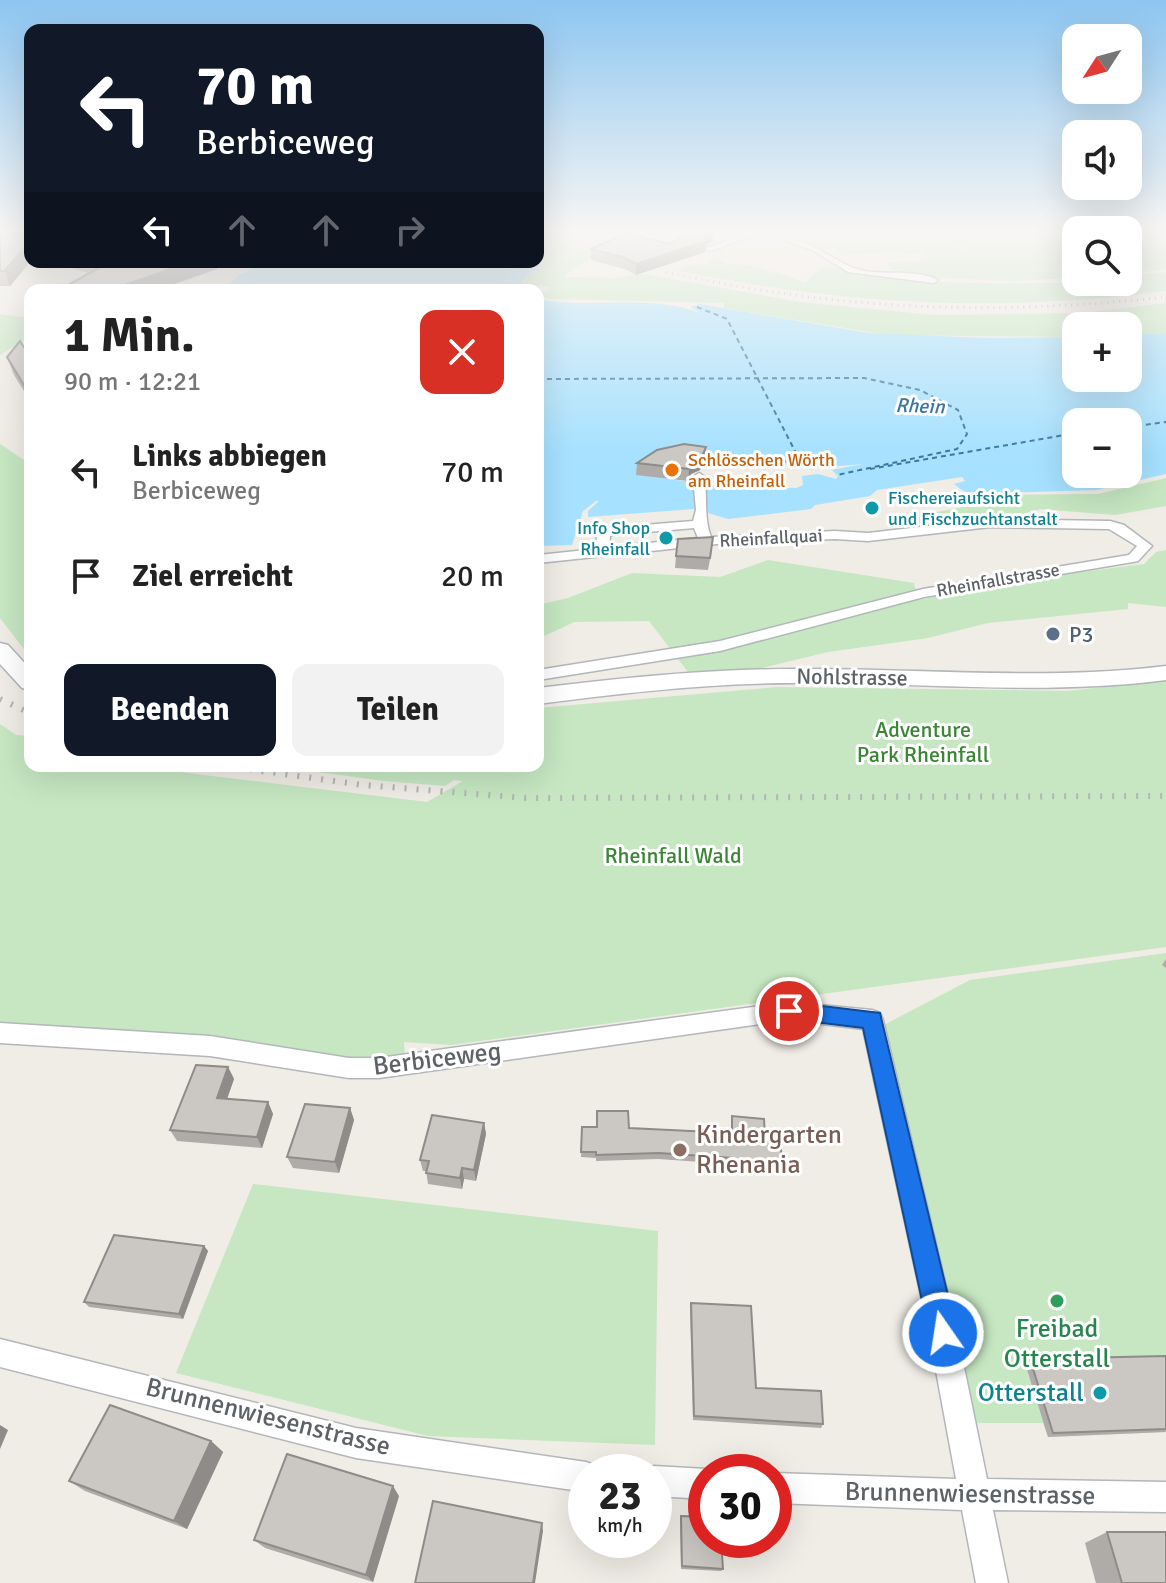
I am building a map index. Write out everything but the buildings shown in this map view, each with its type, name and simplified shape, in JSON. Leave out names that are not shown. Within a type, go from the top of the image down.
[{"type":"street","points":[[699,477],[700,517]]},
{"type":"street","name":"Rheinfallquai","points":[[602,554],[604,534],[607,532],[700,517],[706,542]]},
{"type":"street","name":"Rheinfallstrasse","points":[[544,674],[720,646],[923,593],[1133,558],[1145,546],[1119,528],[1087,522],[990,523],[868,537],[835,535]]},
{"type":"street","name":"Rheinfallquai","points":[[544,559],[706,542],[835,535]]},
{"type":"street","points":[[0,650],[24,676]]},
{"type":"street","name":"Nohlstrasse","points":[[544,695],[733,676],[1063,682],[1166,673]]},
{"type":"street","name":"Berbiceweg","points":[[0,1033],[210,1046],[349,1068],[379,1068],[789,1011],[872,1020],[943,1333],[974,1495]]},
{"type":"street","name":"Brunnenwiesenstrasse","points":[[0,1353],[356,1443],[568,1474]]},
{"type":"street","name":"Brunnenwiesenstrasse","points":[[792,1489],[1166,1497]]},
{"type":"street","points":[[974,1495],[992,1583]]},
{"type":"green space","points":[[724,307],[851,307],[935,315],[1062,313],[1062,337],[888,335]]},
{"type":"green space","points":[[1166,307],[1166,333],[1142,334],[1142,312],[1091,312]]},
{"type":"green space","points":[[0,314],[24,317],[24,341],[0,355]]},
{"type":"green space","points":[[0,444],[24,460],[24,649],[0,618]]},
{"type":"green space","points":[[1166,478],[1166,506],[1115,515],[1040,509],[1019,515],[977,516],[896,526],[1003,495],[1098,494],[1124,488],[1142,488],[1142,484]]},
{"type":"green space","points":[[1166,550],[1166,607],[1128,603],[1128,609],[988,623],[928,638],[828,652],[754,670],[688,672],[649,621],[574,622],[544,636],[544,604],[568,598],[632,573],[720,577],[768,560],[914,583],[918,600],[1026,579],[1144,564],[1156,552]]},
{"type":"green space","name":"Rheinfall Wald","points":[[1166,680],[1166,947],[451,1045],[404,1042],[405,1059],[374,1061],[186,1035],[0,1023],[0,724],[16,735],[24,736],[24,772],[183,772],[427,802],[463,781],[454,780],[445,786],[319,772],[544,772],[544,707],[777,687],[1067,691]]},
{"type":"green space","name":"Freibad Otterstall","points":[[1166,953],[1166,1432],[1048,1437],[1043,1423],[973,1423],[922,1178],[880,1027],[970,980]]},
{"type":"green space","points":[[253,1184],[658,1231],[655,1445],[428,1436],[176,1373]]},
{"type":"water","name":"Rhein","points":[[544,307],[679,307],[700,313],[690,307],[717,307],[869,333],[986,338],[1062,337],[1062,392],[1142,392],[1142,334],[1166,333],[1166,474],[1142,479],[1142,408],[1062,408],[1062,488],[1105,488],[998,493],[987,498],[963,491],[954,484],[965,481],[962,477],[877,490],[870,496],[815,505],[811,509],[728,519],[708,513],[707,508],[588,517],[588,511],[599,501],[583,511],[572,545],[544,546]],"holes":[[[777,458],[777,462],[783,465],[801,459],[817,468],[863,464],[832,470],[838,476],[836,479],[818,474],[802,476],[803,485],[796,488],[710,485],[650,476],[705,459],[735,464],[770,462],[768,459]]]},
{"type":"ferry route","points":[[697,307],[727,319],[758,378]]},
{"type":"ferry route","points":[[544,379],[758,378]]},
{"type":"ferry route","points":[[758,378],[797,455],[780,464]]},
{"type":"ferry route","points":[[758,378],[864,378],[920,390],[958,410],[967,434],[957,449],[837,475]]},
{"type":"ferry route","points":[[1142,425],[1166,422]]},
{"type":"ferry route","points":[[870,469],[1062,435]]},
{"type":"railway","points":[[969,307],[985,307]]},
{"type":"railway","points":[[0,699],[24,710]]},
{"type":"railway","points":[[269,772],[363,785],[526,798],[1166,796]]},
{"type":"place","name":"Schlösschen Wörth am Rheinfall","points":[[672,470]]},
{"type":"place","name":"Fischereiaufsicht und Fischzuchtanstalt","points":[[872,508]]},
{"type":"place","name":"Info Shop Rheinfall","points":[[666,538]]},
{"type":"place","name":"P3","points":[[1053,634]]},
{"type":"place","name":"Kindergarten Rhenania","points":[[680,1150]]},
{"type":"place","name":"Freibad Otterstall","points":[[1057,1301]]},
{"type":"place","name":"Otterstall","points":[[1100,1393]]},
{"type":"route","points":[[789,1011],[872,1020],[943,1333]]},
{"type":"park label","name":"Adventure Park Rheinfall","points":[[923,742]]}]
